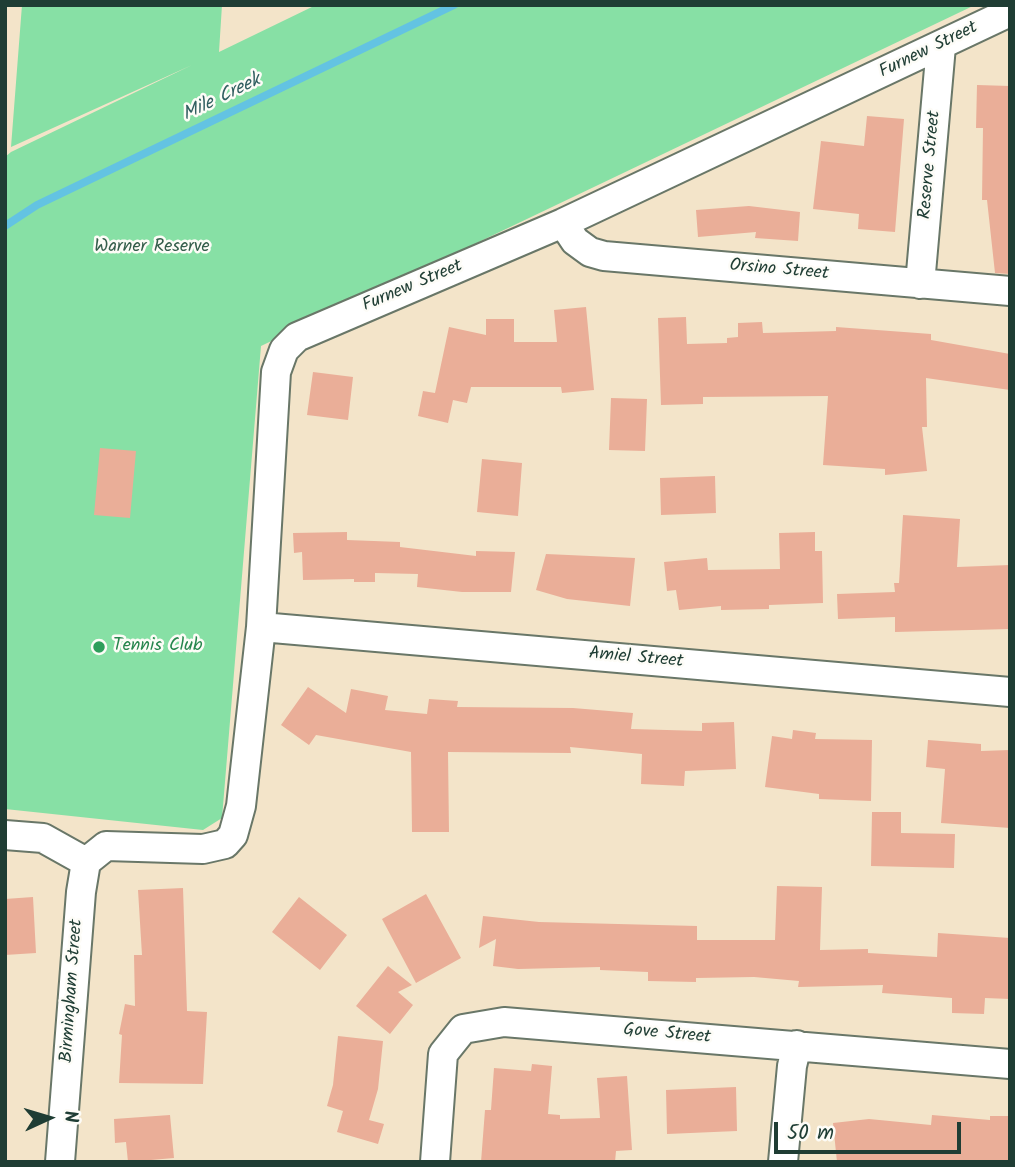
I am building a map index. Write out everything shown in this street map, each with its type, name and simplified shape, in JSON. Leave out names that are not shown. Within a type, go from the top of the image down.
[{"type":"street","name":"Furnew Street","points":[[86,862],[106,846],[215,848],[225,844],[239,824],[261,627],[276,372],[289,344],[297,337],[563,223],[1010,12]]},
{"type":"street","name":"Reserve Street","points":[[920,284],[941,46]]},
{"type":"street","name":"Orsino Street","points":[[563,223],[575,241],[604,256],[1010,291]]},
{"type":"street","name":"Amiel Street","points":[[261,627],[1010,692]]},
{"type":"street","points":[[5,835],[43,838],[86,862]]},
{"type":"street","name":"Birmingham Street","points":[[60,1162],[81,892],[86,862]]},
{"type":"street","name":"Gove Street","points":[[435,1162],[443,1054],[463,1029],[504,1022],[1010,1064]]},
{"type":"street","points":[[783,1162],[792,1066],[797,1045]]},
{"type":"green space","name":"Warner Reserve","points":[[22,5],[222,5],[219,52],[316,5],[975,5],[261,346],[222,818],[203,830],[5,809],[5,157],[192,65],[11,147]]},
{"type":"building","points":[[977,85],[1010,86],[1010,274],[995,273],[987,200],[982,200],[983,128],[976,128]]},
{"type":"building","points":[[867,116],[904,119],[895,232],[858,229],[859,214],[813,209],[821,141],[864,146]]},
{"type":"building","points":[[749,206],[800,212],[798,241],[755,238],[756,232],[698,237],[696,210]]},
{"type":"building","points":[[586,307],[594,390],[562,393],[561,387],[471,387],[467,403],[453,400],[448,423],[418,416],[423,391],[435,393],[449,327],[486,335],[486,319],[514,319],[514,342],[557,342],[554,310]]},
{"type":"building","points":[[686,317],[687,344],[727,343],[727,338],[738,337],[738,323],[762,322],[763,333],[836,331],[836,327],[931,334],[931,340],[1010,354],[1010,390],[926,378],[927,427],[922,427],[927,471],[885,475],[885,469],[823,465],[828,396],[703,397],[703,404],[661,405],[658,318]]},
{"type":"building","points":[[313,372],[353,377],[348,420],[307,415]]},
{"type":"building","points":[[611,398],[647,399],[645,451],[609,450]]},
{"type":"building","points":[[100,448],[136,451],[130,518],[94,515]]},
{"type":"building","points":[[482,459],[522,463],[518,516],[477,512]]},
{"type":"building","points":[[715,476],[716,513],[661,515],[660,478]]},
{"type":"building","points":[[903,515],[960,519],[957,567],[1010,565],[1010,629],[895,632],[895,617],[838,619],[837,594],[895,592],[894,583],[899,583]]},
{"type":"building","points":[[347,532],[347,540],[400,542],[400,547],[476,556],[476,551],[515,552],[511,592],[462,592],[417,587],[418,574],[375,573],[375,582],[354,582],[354,579],[303,580],[302,552],[294,553],[293,533]]},
{"type":"building","points":[[815,532],[815,551],[822,551],[823,603],[769,605],[769,609],[721,610],[721,606],[679,610],[676,590],[667,591],[664,562],[707,558],[708,570],[780,569],[779,533]]},
{"type":"building","points":[[546,554],[635,558],[630,606],[567,599],[536,590]]},
{"type":"building","points":[[308,687],[346,713],[351,689],[388,696],[385,710],[427,714],[429,699],[458,701],[457,707],[573,708],[633,713],[631,729],[702,731],[702,723],[734,722],[736,769],[685,771],[684,786],[641,784],[642,754],[570,747],[571,753],[448,752],[449,832],[412,832],[411,752],[316,735],[309,745],[281,725]]},
{"type":"building","points":[[793,730],[816,733],[815,739],[872,740],[871,801],[819,799],[819,794],[765,787],[772,736],[792,739]]},
{"type":"building","points":[[928,740],[981,744],[981,751],[1010,750],[1010,828],[941,823],[945,769],[926,767]]},
{"type":"building","points":[[872,812],[901,812],[901,833],[955,834],[954,868],[871,866]]},
{"type":"building","points":[[777,886],[822,887],[820,950],[868,949],[868,953],[937,957],[938,933],[1010,938],[1010,999],[985,998],[984,1014],[952,1013],[952,998],[882,993],[883,985],[798,987],[799,981],[754,977],[696,978],[696,982],[648,981],[648,972],[600,970],[600,967],[518,969],[493,966],[496,939],[479,948],[483,916],[539,922],[697,926],[697,940],[775,940]]},
{"type":"building","points":[[183,888],[187,1011],[207,1012],[203,1084],[119,1083],[122,1035],[119,1034],[125,1004],[135,1006],[134,955],[142,955],[138,890]]},
{"type":"building","points":[[426,894],[461,958],[416,983],[382,919]]},
{"type":"building","points":[[33,897],[36,953],[5,955],[5,899]]},
{"type":"building","points":[[299,897],[347,935],[320,970],[272,932]]},
{"type":"building","points":[[388,966],[412,985],[398,992],[413,1005],[390,1034],[356,1006]]},
{"type":"building","points":[[338,1036],[383,1041],[378,1089],[369,1120],[384,1124],[378,1144],[337,1132],[343,1111],[327,1106],[333,1085]]},
{"type":"building","points":[[532,1064],[552,1066],[548,1114],[560,1115],[560,1119],[600,1118],[597,1078],[627,1076],[632,1150],[616,1151],[615,1162],[481,1162],[485,1110],[491,1110],[494,1068],[531,1071]]},
{"type":"building","points":[[736,1087],[737,1131],[667,1134],[666,1090]]},
{"type":"building","points":[[170,1115],[174,1158],[128,1162],[126,1142],[115,1143],[114,1119]]},
{"type":"building","points":[[932,1115],[990,1120],[990,1116],[1010,1116],[1010,1162],[837,1162],[833,1123],[869,1119],[931,1125]]},
{"type":"waterway","name":"Mile Creek","points":[[5,226],[37,205],[454,5]]},
{"type":"place","name":"Tennis Club","points":[[99,647]]}]
